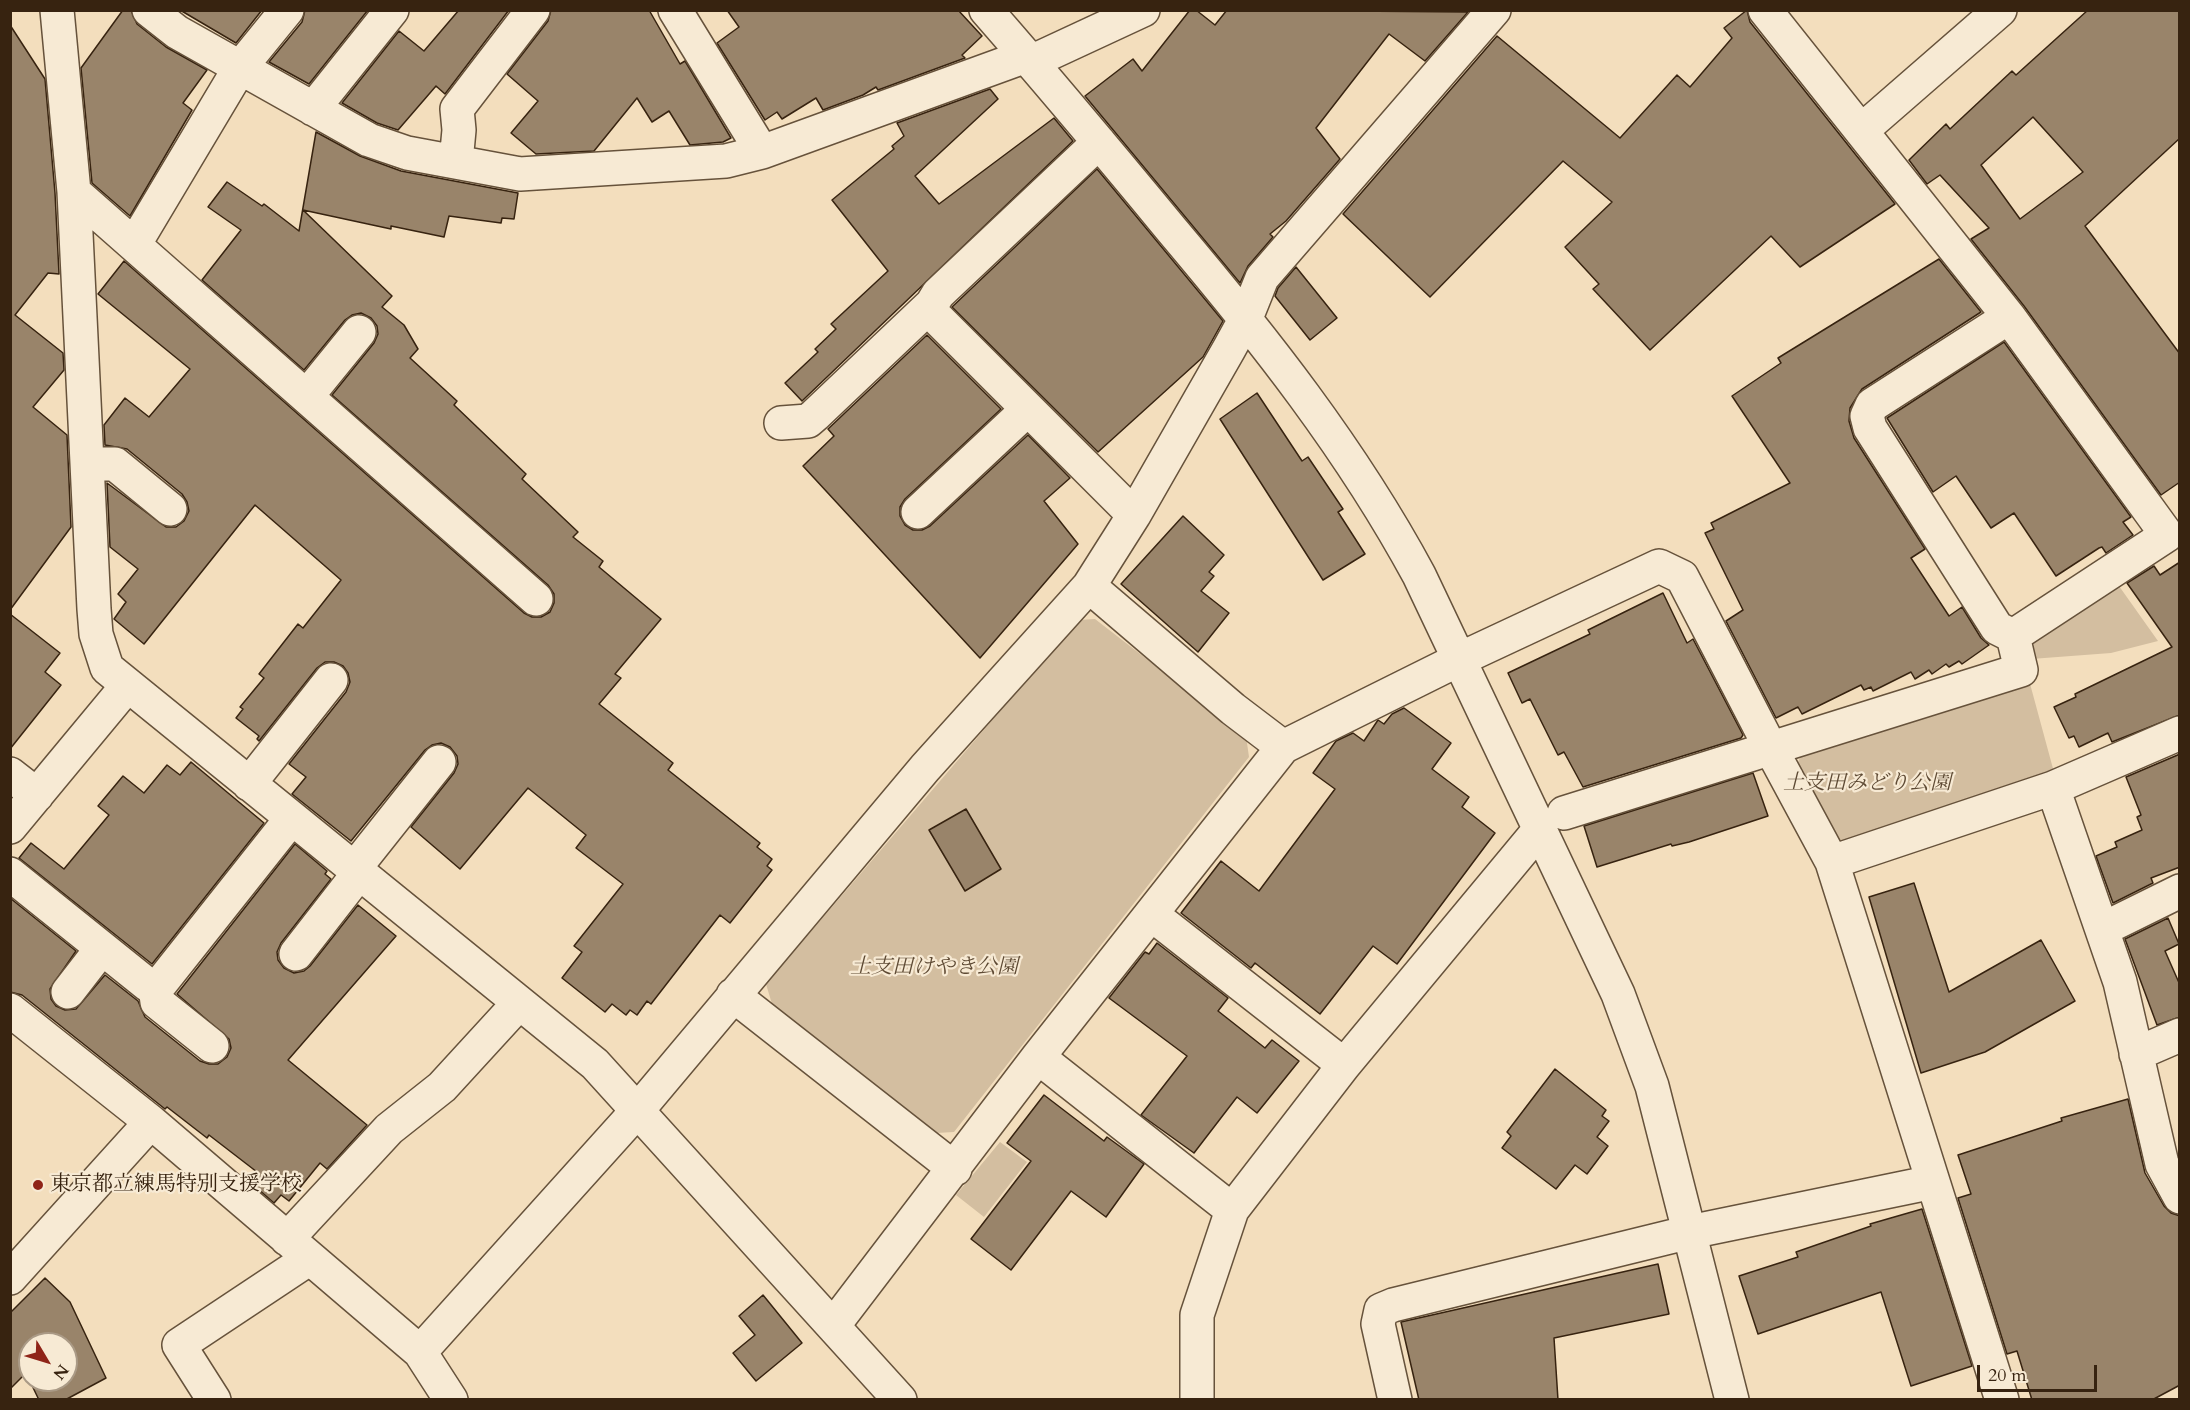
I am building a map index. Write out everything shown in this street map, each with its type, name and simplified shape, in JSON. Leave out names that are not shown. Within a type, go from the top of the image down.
[{"type":"street","points":[[57,10],[74,192],[96,634],[107,668],[595,1065],[900,1400]]},
{"type":"street","points":[[149,10],[177,33],[369,140],[407,153],[520,174],[726,161],[762,152],[1029,59],[1143,10]]},
{"type":"street","points":[[134,244],[239,69],[286,10]]},
{"type":"street","points":[[313,109],[392,10]]},
{"type":"street","points":[[456,162],[459,130],[457,109],[533,10]]},
{"type":"street","points":[[675,10],[762,152]]},
{"type":"street","points":[[986,10],[1246,318],[1349,457],[1388,516],[1460,659],[1552,821],[1652,1086],[1732,1400]]},
{"type":"street","points":[[420,1352],[637,1111],[925,768],[1089,586],[1134,515],[1246,318],[1262,278],[1494,10]]},
{"type":"street","points":[[1765,10],[2008,317],[2173,531],[2013,636]]},
{"type":"street","points":[[1861,132],[2000,10]]},
{"type":"street","points":[[782,423],[808,421],[815,415],[932,304],[938,294],[1099,142]]},
{"type":"street","points":[[74,192],[536,599]]},
{"type":"street","points":[[932,304],[934,315],[1134,515]]},
{"type":"street","points":[[1197,1400],[1197,1315],[1232,1210],[1344,1065],[1552,821],[1770,747],[2021,669],[2013,636],[1997,628],[1870,428],[1867,416],[1872,405],[2008,317]]},
{"type":"street","points":[[307,396],[359,332]]},
{"type":"street","points":[[918,512],[1028,409]]},
{"type":"street","points":[[87,464],[115,464],[170,509]]},
{"type":"street","points":[[833,1326],[955,1169],[1038,1057],[1282,747],[1460,659],[1659,566],[1682,577],[1832,862],[2002,1400]]},
{"type":"street","points":[[1089,586],[1233,709],[1282,747]]},
{"type":"street","points":[[249,784],[331,680]]},
{"type":"street","points":[[10,827],[128,686]]},
{"type":"street","points":[[1832,862],[2053,788],[2180,733]]},
{"type":"street","points":[[296,954],[439,762]]},
{"type":"street","points":[[10,774],[38,795]]},
{"type":"street","points":[[2053,788],[2120,982],[2136,1054],[2171,1161],[2180,1197]]},
{"type":"street","points":[[155,987],[161,983],[291,819]]},
{"type":"street","points":[[10,874],[102,948],[155,987],[157,1002],[212,1046]]},
{"type":"street","points":[[2103,929],[2180,891]]},
{"type":"street","points":[[1151,914],[1344,1065]]},
{"type":"street","points":[[68,992],[102,948]]},
{"type":"street","points":[[733,995],[955,1169]]},
{"type":"street","points":[[214,1400],[179,1345],[299,1249],[389,1129],[442,1087],[519,1003]]},
{"type":"street","points":[[10,1010],[151,1122],[420,1352],[444,1397]]},
{"type":"street","points":[[2136,1054],[2180,1035]]},
{"type":"street","points":[[1038,1057],[1232,1210]]},
{"type":"street","points":[[10,1278],[151,1122]]},
{"type":"street","points":[[1395,1400],[1378,1324],[1381,1310],[1393,1305],[1690,1232],[1933,1182]]},
{"type":"green space","points":[[2119,586],[2158,641],[2111,653],[2031,659],[2023,647]]},
{"type":"green space","name":"土支田けやき公園","points":[[1095,619],[1246,736],[1249,757],[954,1132],[936,1133],[772,1004],[766,984],[1078,620]]},
{"type":"green space","name":"土支田みどり公園","points":[[2029,680],[2055,776],[1851,845],[1831,835],[1797,765],[1804,747]]},
{"type":"green space","points":[[1000,1142],[1027,1162],[984,1217],[956,1195]]},
{"type":"building","points":[[123,10],[131,10],[137,24],[166,47],[207,70],[183,103],[192,110],[130,216],[92,183],[81,68]]},
{"type":"building","points":[[180,10],[262,10],[236,43]]},
{"type":"building","points":[[305,10],[368,10],[309,84],[269,62],[302,22]]},
{"type":"building","points":[[459,10],[509,10],[445,94],[436,86],[398,130],[377,123],[342,103],[399,31],[424,51]]},
{"type":"building","points":[[551,10],[649,10],[680,64],[685,61],[731,138],[723,142],[690,145],[669,111],[652,122],[637,98],[594,151],[536,154],[511,133],[538,101],[507,74],[548,21]]},
{"type":"building","points":[[727,10],[958,10],[982,36],[962,55],[965,58],[878,90],[876,87],[863,95],[823,110],[816,98],[782,119],[777,112],[765,120],[717,43],[739,27]]},
{"type":"building","points":[[1190,10],[1196,10],[1215,25],[1227,10],[1468,12],[1425,61],[1389,34],[1316,128],[1340,159],[1286,221],[1270,234],[1273,237],[1248,266],[1240,283],[1085,96],[1133,59],[1142,71]]},
{"type":"building","points":[[1747,10],[1750,22],[1895,204],[1800,267],[1771,236],[1650,350],[1593,289],[1599,284],[1565,247],[1612,202],[1563,161],[1430,297],[1343,214],[1497,36],[1620,138],[1677,75],[1690,87],[1732,38],[1724,28]]},
{"type":"building","points":[[2088,10],[2180,10],[2180,138],[2085,226],[2180,354],[2180,482],[2161,495],[2024,306],[1971,239],[1989,228],[1940,175],[1927,184],[1909,160],[1946,124],[1950,129],[2012,71],[2016,75]],"holes":[[[2033,117],[2083,172],[2020,219],[1981,165]]]},
{"type":"building","points":[[10,25],[45,79],[55,193],[59,274],[48,273],[15,315],[63,353],[64,370],[33,407],[67,435],[71,527],[10,610]]},
{"type":"building","points":[[990,89],[998,99],[915,176],[939,204],[1054,118],[1073,141],[802,401],[785,383],[818,352],[815,349],[836,329],[831,324],[888,271],[832,200],[894,149],[892,146],[904,136],[897,123]]},
{"type":"building","points":[[316,132],[360,156],[401,171],[518,193],[514,219],[502,218],[501,223],[449,216],[444,237],[391,226],[391,229],[303,210],[392,296],[382,307],[404,325],[418,349],[410,358],[457,401],[454,405],[526,474],[522,479],[578,532],[573,537],[603,561],[599,567],[661,619],[615,674],[621,678],[599,704],[673,763],[668,770],[760,843],[757,847],[772,859],[767,866],[772,870],[730,923],[720,915],[651,1004],[647,1001],[637,1015],[630,1010],[626,1015],[612,1004],[605,1012],[562,978],[582,952],[574,946],[623,884],[576,848],[586,835],[528,788],[460,869],[411,827],[454,773],[458,764],[457,756],[450,747],[441,743],[425,750],[351,841],[292,794],[306,777],[289,764],[346,692],[350,682],[343,666],[334,662],[325,662],[317,668],[259,741],[257,739],[259,736],[236,718],[243,709],[240,707],[264,678],[259,674],[298,624],[303,628],[341,580],[255,505],[144,644],[114,619],[126,602],[118,594],[138,569],[110,547],[107,483],[166,527],[176,527],[184,521],[189,511],[182,494],[127,449],[105,445],[104,425],[125,398],[149,417],[190,369],[98,294],[124,261],[524,613],[532,617],[541,617],[550,612],[554,603],[554,594],[548,585],[332,395],[374,343],[378,334],[377,326],[371,318],[361,313],[345,320],[304,370],[202,280],[241,230],[208,207],[227,182],[262,206],[264,204],[299,231]]},
{"type":"building","points":[[1097,169],[1223,321],[1203,357],[1098,452],[952,307]]},
{"type":"building","points":[[1939,259],[1981,312],[1862,389],[1850,408],[1849,421],[1854,438],[1925,549],[1911,558],[1949,616],[1962,607],[1981,638],[1989,645],[1962,664],[1959,661],[1949,667],[1946,664],[1932,674],[1929,670],[1915,679],[1911,672],[1873,691],[1871,687],[1864,690],[1861,685],[1802,714],[1798,707],[1776,718],[1726,621],[1743,610],[1705,533],[1714,529],[1711,523],[1790,483],[1732,396],[1781,363],[1778,358]]},
{"type":"building","points":[[1296,267],[1337,318],[1310,340],[1275,296],[1278,288]]},
{"type":"building","points":[[927,335],[1001,409],[905,499],[900,507],[900,516],[905,525],[913,530],[922,530],[930,526],[1028,435],[1070,478],[1044,501],[1078,544],[980,658],[803,466],[834,436],[828,429]]},
{"type":"building","points":[[2004,342],[2131,517],[2123,522],[2133,535],[2106,553],[2102,547],[2099,548],[2056,576],[2014,513],[1991,528],[1956,476],[1933,492],[1887,418]]},
{"type":"building","points":[[1257,393],[1302,461],[1308,457],[1343,509],[1338,512],[1365,554],[1323,580],[1220,419]]},
{"type":"building","points":[[1183,516],[1224,555],[1209,572],[1214,576],[1201,591],[1229,613],[1198,652],[1121,584]]},
{"type":"building","points":[[2180,562],[2180,715],[2112,742],[2108,733],[2079,747],[2074,736],[2069,738],[2054,707],[2076,697],[2075,694],[2172,647],[2127,583],[2154,566],[2160,575]]},
{"type":"building","points":[[1663,593],[1687,643],[1693,639],[1743,735],[1741,738],[1583,787],[1564,752],[1558,755],[1530,699],[1522,703],[1508,673],[1590,634],[1588,630]]},
{"type":"building","points":[[10,614],[60,653],[45,672],[61,685],[10,749]]},
{"type":"building","points":[[1404,708],[1451,743],[1432,769],[1469,797],[1462,807],[1495,833],[1397,964],[1373,946],[1320,1014],[1255,963],[1251,968],[1181,913],[1221,861],[1259,891],[1335,789],[1313,773],[1336,741],[1353,733],[1364,741],[1378,720],[1384,724],[1392,714]]},
{"type":"building","points":[[2180,754],[2180,867],[2151,878],[2153,883],[2113,903],[2096,856],[2117,847],[2115,842],[2142,830],[2137,817],[2141,815],[2126,777]]},
{"type":"building","points":[[191,762],[264,823],[152,964],[19,858],[31,843],[64,869],[109,815],[98,806],[123,776],[144,793],[167,765],[180,775]]},
{"type":"building","points":[[1753,773],[1768,816],[1689,842],[1672,846],[1671,844],[1597,867],[1584,826]]},
{"type":"building","points":[[966,809],[1001,869],[965,891],[929,830]]},
{"type":"building","points":[[295,844],[327,871],[325,874],[331,879],[281,943],[277,952],[278,960],[284,968],[294,973],[304,971],[310,966],[358,905],[396,936],[288,1060],[367,1125],[327,1169],[320,1163],[289,1201],[281,1195],[274,1203],[250,1182],[257,1172],[209,1135],[207,1138],[167,1107],[165,1109],[22,995],[10,992],[10,898],[76,951],[50,989],[51,999],[56,1006],[65,1010],[76,1009],[105,975],[138,1001],[145,1017],[200,1061],[218,1064],[227,1057],[231,1048],[229,1039],[177,994]]},
{"type":"building","points":[[1914,883],[1949,992],[2041,940],[2075,1001],[1985,1052],[1921,1073],[1869,897]]},
{"type":"building","points":[[2168,918],[2179,944],[2165,951],[2180,985],[2180,1017],[2157,1025],[2125,939]]},
{"type":"building","points":[[1157,943],[1228,998],[1218,1011],[1265,1048],[1272,1040],[1299,1061],[1257,1113],[1237,1097],[1194,1153],[1141,1115],[1187,1056],[1109,998],[1145,952],[1149,954]]},
{"type":"building","points":[[1555,1069],[1606,1110],[1602,1116],[1609,1121],[1597,1137],[1608,1146],[1587,1174],[1575,1165],[1556,1189],[1502,1148],[1511,1136],[1507,1132]]},
{"type":"building","points":[[1044,1095],[1104,1141],[1107,1137],[1144,1164],[1106,1217],[1071,1191],[1011,1270],[971,1239],[1031,1161],[1007,1143]]},
{"type":"building","points":[[2128,1099],[2145,1173],[2164,1206],[2171,1213],[2180,1216],[2180,1385],[2152,1400],[2032,1400],[2017,1351],[2007,1354],[1958,1198],[1971,1194],[1958,1155],[2062,1121],[2061,1118]]},
{"type":"building","points":[[1922,1209],[1972,1366],[1911,1386],[1881,1292],[1758,1334],[1739,1276],[1798,1257],[1796,1252],[1871,1226],[1870,1224]]},
{"type":"building","points":[[1658,1264],[1669,1314],[1554,1338],[1558,1400],[1419,1400],[1401,1322]]},
{"type":"building","points":[[45,1278],[70,1302],[106,1378],[65,1400],[39,1400],[35,1392],[78,1392],[78,1332],[18,1332],[18,1381],[10,1389],[10,1313]]},
{"type":"building","points":[[763,1295],[802,1343],[756,1381],[733,1353],[755,1335],[739,1316]]},
{"type":"place","name":"東京都立練馬特別支援学校","points":[[38,1185]]}]
